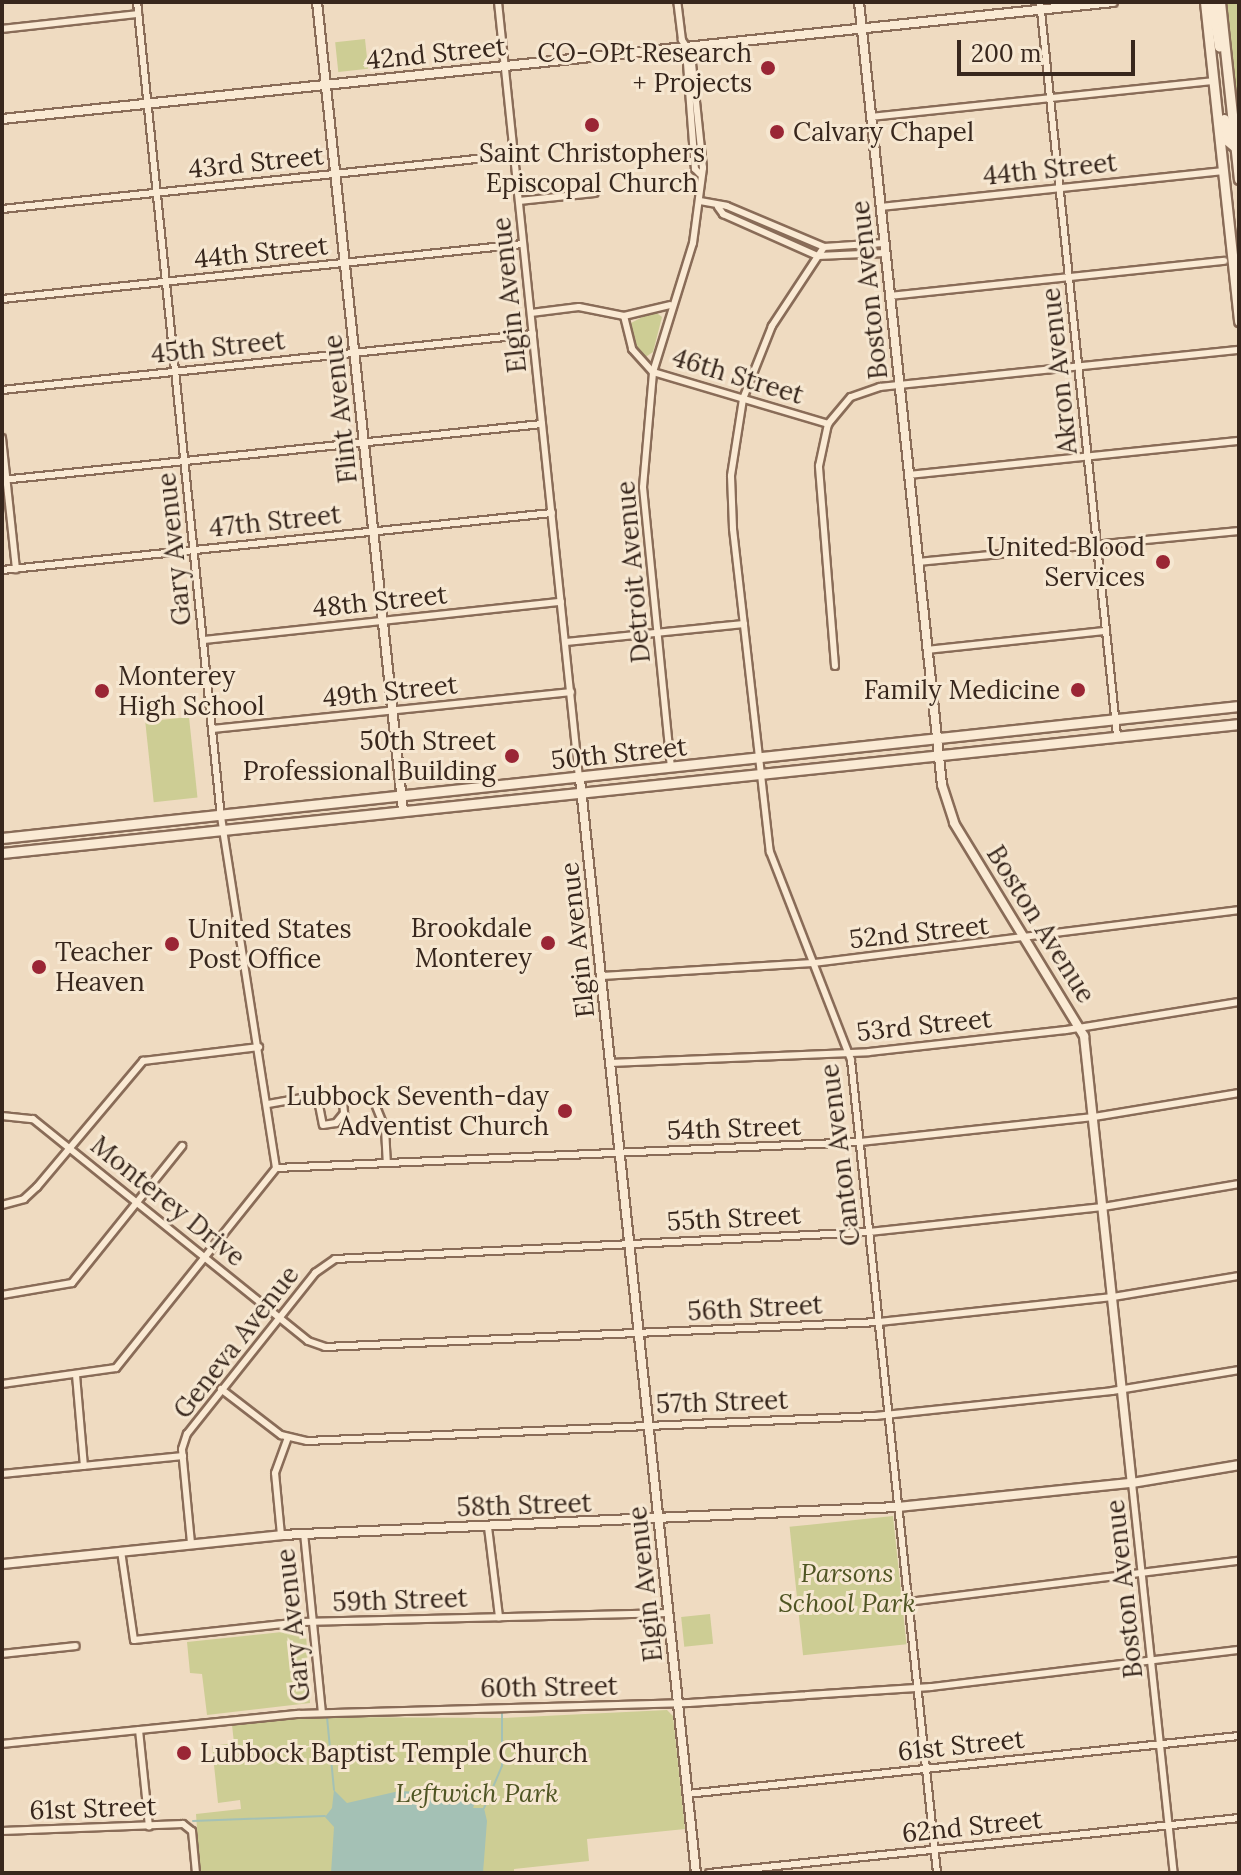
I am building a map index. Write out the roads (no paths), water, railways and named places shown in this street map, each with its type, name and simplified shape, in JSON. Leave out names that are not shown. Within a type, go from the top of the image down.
[{"type":"main road","points":[[1205,2],[1239,321]]},
{"type":"main road","points":[[1212,2],[1228,80]]},
{"type":"main road","points":[[1220,2],[1239,179]]},
{"type":"main road","points":[[1214,81],[1227,140],[1237,147]]},
{"type":"main road","name":"50th Street","points":[[2,838],[937,742],[1239,706]]},
{"type":"main road","name":"50th Street","points":[[2,853],[1239,724]]},
{"type":"street","name":"Gary Avenue","points":[[137,2],[221,817],[276,1168]]},
{"type":"street","name":"Flint Avenue","points":[[317,2],[403,811]]},
{"type":"street","name":"Elgin Avenue","points":[[498,2],[696,1873]]},
{"type":"street","points":[[653,372],[670,305],[693,243],[700,201],[691,54],[685,48],[677,2]]},
{"type":"street","name":"Boston Avenue","points":[[859,2],[938,756],[954,823],[1081,1028],[1094,1117],[1174,1873]]},
{"type":"street","name":"42nd Street","points":[[2,119],[685,48],[1040,6],[1113,2]]},
{"type":"street","name":"Akron Avenue","points":[[1040,6],[1117,736]]},
{"type":"street","points":[[2,29],[138,14]]},
{"type":"street","points":[[871,117],[1214,81]]},
{"type":"street","name":"43rd Street","points":[[2,209],[514,155]]},
{"type":"street","name":"44th Street","points":[[881,207],[1223,171]]},
{"type":"street","points":[[519,201],[595,193]]},
{"type":"street","points":[[700,201],[718,207],[727,206],[824,247],[885,248]]},
{"type":"street","points":[[718,207],[723,214],[818,256],[885,248]]},
{"type":"street","name":"44th Street","points":[[2,299],[523,244]]},
{"type":"street","points":[[743,399],[772,326],[824,247]]},
{"type":"street","points":[[890,296],[1224,261]]},
{"type":"street","points":[[531,313],[579,307],[624,316],[670,305]]},
{"type":"street","name":"46th Street","points":[[624,316],[632,349],[653,372],[828,424]]},
{"type":"street","name":"45th Street","points":[[2,390],[533,334]]},
{"type":"street","points":[[835,666],[818,501],[820,453],[828,424],[860,392],[1239,350]]},
{"type":"street","name":"Detroit Avenue","points":[[653,372],[643,487],[672,770]]},
{"type":"street","name":"Canton Avenue","points":[[743,399],[731,476],[758,761],[770,852],[850,1053],[937,1873]]},
{"type":"street","points":[[4,480],[542,424]]},
{"type":"street","points":[[2,438],[4,480],[16,569]]},
{"type":"street","points":[[909,475],[1239,441]]},
{"type":"street","name":"47th Street","points":[[2,570],[552,513]]},
{"type":"street","points":[[918,562],[1239,531]]},
{"type":"street","name":"48th Street","points":[[204,640],[561,602]]},
{"type":"street","points":[[566,642],[744,624]]},
{"type":"street","points":[[927,650],[1106,631]]},
{"type":"street","name":"49th Street","points":[[213,729],[571,692]]},
{"type":"street","name":"52nd Street","points":[[601,976],[814,963],[1029,940],[1239,910]]},
{"type":"street","name":"53rd Street","points":[[610,1063],[850,1053],[1081,1028],[1239,1002]]},
{"type":"street","points":[[2,1205],[24,1199],[143,1061],[259,1047]]},
{"type":"street","name":"54th Street","points":[[276,1168],[860,1142],[1094,1117],[1239,1093]]},
{"type":"street","points":[[268,1104],[373,1099],[385,1128],[387,1162]]},
{"type":"street","points":[[318,1100],[323,1125],[336,1123],[344,1113],[343,1101]]},
{"type":"street","points":[[2,1116],[31,1118],[68,1147]]},
{"type":"street","points":[[2,1295],[72,1283],[182,1146]]},
{"type":"street","name":"Monterey Drive","points":[[68,1147],[279,1317]]},
{"type":"street","points":[[2,1384],[108,1371],[123,1362],[204,1254],[276,1168]]},
{"type":"street","name":"55th Street","points":[[326,1264],[335,1259],[869,1232],[1103,1207],[1239,1184]]},
{"type":"street","name":"Geneva Avenue","points":[[191,1543],[183,1456],[187,1434],[279,1317],[326,1264]]},
{"type":"street","name":"56th Street","points":[[279,1317],[308,1341],[325,1347],[879,1322],[1113,1297],[1239,1276]]},
{"type":"street","name":"57th Street","points":[[288,1438],[888,1415],[1123,1389],[1239,1370]]},
{"type":"street","points":[[76,1375],[84,1466]]},
{"type":"street","points":[[221,1389],[288,1438]]},
{"type":"street","name":"Gary Avenue","points":[[281,1535],[275,1473],[288,1438]]},
{"type":"street","points":[[2,1474],[183,1456]]},
{"type":"street","name":"58th Street","points":[[2,1564],[304,1533],[898,1507],[1132,1483],[1239,1465]]},
{"type":"street","points":[[488,1527],[499,1617]]},
{"type":"street","name":"Gary Avenue","points":[[304,1533],[322,1712]]},
{"type":"street","name":"59th Street","points":[[121,1551],[134,1640],[313,1622],[668,1613]]},
{"type":"street","points":[[908,1602],[1142,1576],[1239,1561]]},
{"type":"street","points":[[2,1654],[76,1646]]},
{"type":"street","name":"60th Street","points":[[2,1744],[322,1712],[678,1704],[917,1688],[1152,1663],[1239,1650]]},
{"type":"street","points":[[139,1730],[149,1826]]},
{"type":"street","name":"61st Street","points":[[687,1794],[1239,1736]]},
{"type":"street","name":"62nd Street","points":[[709,1873],[1239,1818]]},
{"type":"street","name":"61st Street","points":[[2,1831],[186,1825],[192,1831],[196,1873]]},
{"type":"waterway","points":[[484,1808],[502,1766],[502,1713]]},
{"type":"waterway","points":[[327,1717],[334,1790]]},
{"type":"waterway","points":[[193,1821],[325,1816]]},
{"type":"place","name":"CO-OPt Research + Projects","points":[[768,68]]},
{"type":"place","name":"Saint Christophers Episcopal Church","points":[[592,125]]},
{"type":"place","name":"Calvary Chapel","points":[[777,132]]},
{"type":"place","name":"United Blood Services","points":[[1163,562]]},
{"type":"place","name":"Family Medicine","points":[[1078,690]]},
{"type":"place","name":"Monterey High School","points":[[102,691]]},
{"type":"place","name":"50th Street Professional Building","points":[[512,756]]},
{"type":"place","name":"Brookdale Monterey","points":[[548,943]]},
{"type":"place","name":"United States Post Office","points":[[172,944]]},
{"type":"place","name":"Teacher Heaven","points":[[39,967]]},
{"type":"place","name":"Lubbock Seventh-day Adventist Church","points":[[565,1111]]},
{"type":"place","name":"Lubbock Baptist Temple Church","points":[[184,1753]]},
{"type":"park label","name":"Parsons School Park","points":[[847,1588]]},
{"type":"park label","name":"Leftwich Park","points":[[477,1793]]}]
